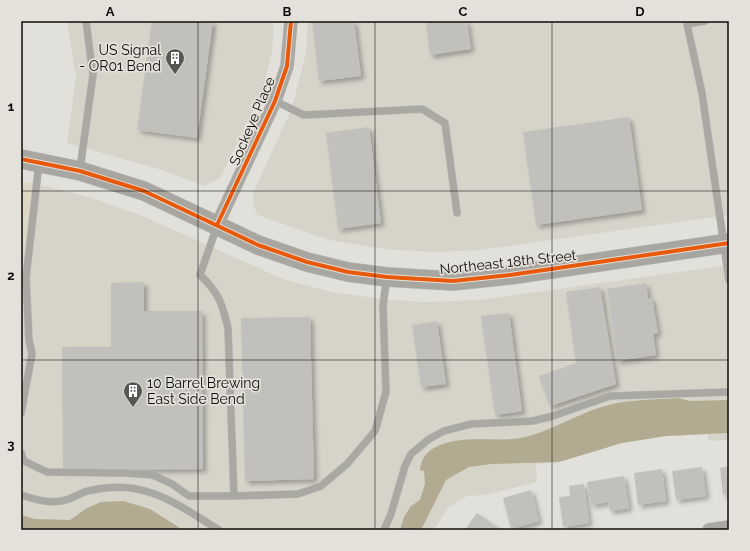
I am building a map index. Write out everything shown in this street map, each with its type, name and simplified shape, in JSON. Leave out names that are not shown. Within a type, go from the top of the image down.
[{"type":"street","name":"Sockeye Place","points":[[217,225],[275,101],[287,66],[291,21]]},
{"type":"street","name":"Northeast 18th Street","points":[[30,161],[80,171],[144,191],[258,245],[307,262],[348,272],[387,277],[453,281],[503,276],[726,244]]},
{"type":"street","points":[[709,530],[729,527]]},
{"type":"lane","points":[[80,171],[93,75],[86,21]]},
{"type":"lane","points":[[704,21],[687,24],[702,93],[726,244],[729,280]]},
{"type":"lane","points":[[275,101],[304,116],[422,109],[445,124],[457,213]]},
{"type":"lane","points":[[21,413],[32,354],[29,340],[26,278],[30,161]]},
{"type":"lane","points":[[217,225],[200,275],[214,289],[223,308],[228,328],[234,496]]},
{"type":"lane","points":[[21,453],[24,461],[47,472],[126,473],[152,475],[172,484],[189,496],[298,494],[320,486],[347,464],[375,431],[386,392],[383,305],[387,277]]},
{"type":"lane","points":[[384,530],[391,514],[405,466],[411,454],[418,446],[444,431],[471,424],[532,421],[550,417],[610,396],[729,392]]},
{"type":"lane","points":[[21,495],[38,501],[56,502],[90,490],[126,487],[161,495],[219,530]]},
{"type":"shaded area","points":[[67,21],[274,21],[272,52],[262,92],[220,178],[204,186],[162,170],[67,143],[76,77]]},
{"type":"shaded area","points":[[308,21],[729,21],[729,215],[480,250],[434,252],[384,249],[329,240],[257,215],[254,206],[253,193],[292,108],[306,53]]},
{"type":"shaded area","points":[[21,182],[32,183],[24,263],[21,263]]},
{"type":"shaded area","points":[[32,183],[89,197],[140,215],[283,279],[332,292],[390,300],[429,302],[479,300],[729,265],[729,440],[709,441],[708,434],[666,436],[622,443],[559,462],[536,464],[537,482],[485,495],[467,496],[449,507],[435,528],[438,530],[21,530],[21,263],[24,263]]},
{"type":"shaded area","points":[[678,398],[690,401],[729,400],[729,433],[666,436],[622,443],[559,462],[491,464],[469,467],[446,480],[421,530],[400,530],[404,517],[411,506],[420,500],[425,484],[424,471],[420,470],[421,463],[424,457],[434,448],[446,443],[457,441],[505,439],[529,436],[595,409],[614,404],[632,401]]},
{"type":"shaded area","points":[[123,501],[150,509],[183,530],[21,530],[21,515],[35,519],[70,520],[87,508],[101,502]]},
{"type":"building","name":"US Signal - OR01 Bend","points":[[152,21],[213,21],[197,138],[137,130]]},
{"type":"building","points":[[312,21],[354,21],[361,76],[319,81]]},
{"type":"building","points":[[426,21],[467,21],[471,49],[430,55]]},
{"type":"building","points":[[629,117],[642,210],[536,225],[523,132]]},
{"type":"building","points":[[369,127],[381,223],[338,229],[326,133]]},
{"type":"building","name":"10 Barrel Brewing East Side Bend","points":[[144,282],[144,311],[202,311],[203,469],[63,470],[62,347],[111,347],[111,283]]},
{"type":"building","points":[[646,283],[648,298],[652,298],[658,333],[653,334],[656,355],[617,361],[607,289]]},
{"type":"building","points":[[600,287],[616,384],[550,406],[539,376],[576,363],[566,292]]},
{"type":"building","points":[[509,313],[522,411],[495,415],[481,316]]},
{"type":"building","points":[[310,317],[314,479],[245,481],[241,318]]},
{"type":"building","points":[[437,321],[446,384],[421,387],[412,325]]},
{"type":"building","points":[[729,466],[729,494],[723,495],[720,468]]},
{"type":"building","points":[[702,467],[706,496],[676,500],[672,471]]},
{"type":"building","points":[[662,469],[666,501],[638,505],[634,473]]},
{"type":"building","points":[[624,476],[629,508],[610,511],[608,502],[591,505],[587,482]]},
{"type":"building","points":[[584,484],[589,523],[563,527],[559,497],[570,496],[569,486]]},
{"type":"building","points":[[531,490],[539,521],[511,529],[503,498]]},
{"type":"building","points":[[477,513],[501,530],[465,530]]},
{"type":"cycle path","points":[[217,225],[275,101],[287,66],[291,21]]},
{"type":"cycle path","points":[[21,159],[80,171],[144,191],[258,245],[307,262],[348,272],[387,277],[453,281],[510,275],[729,243]]},
{"type":"place","name":"US Signal - OR01 Bend","points":[[175,75]]},
{"type":"place","name":"10 Barrel Brewing East Side Bend","points":[[133,408]]}]
